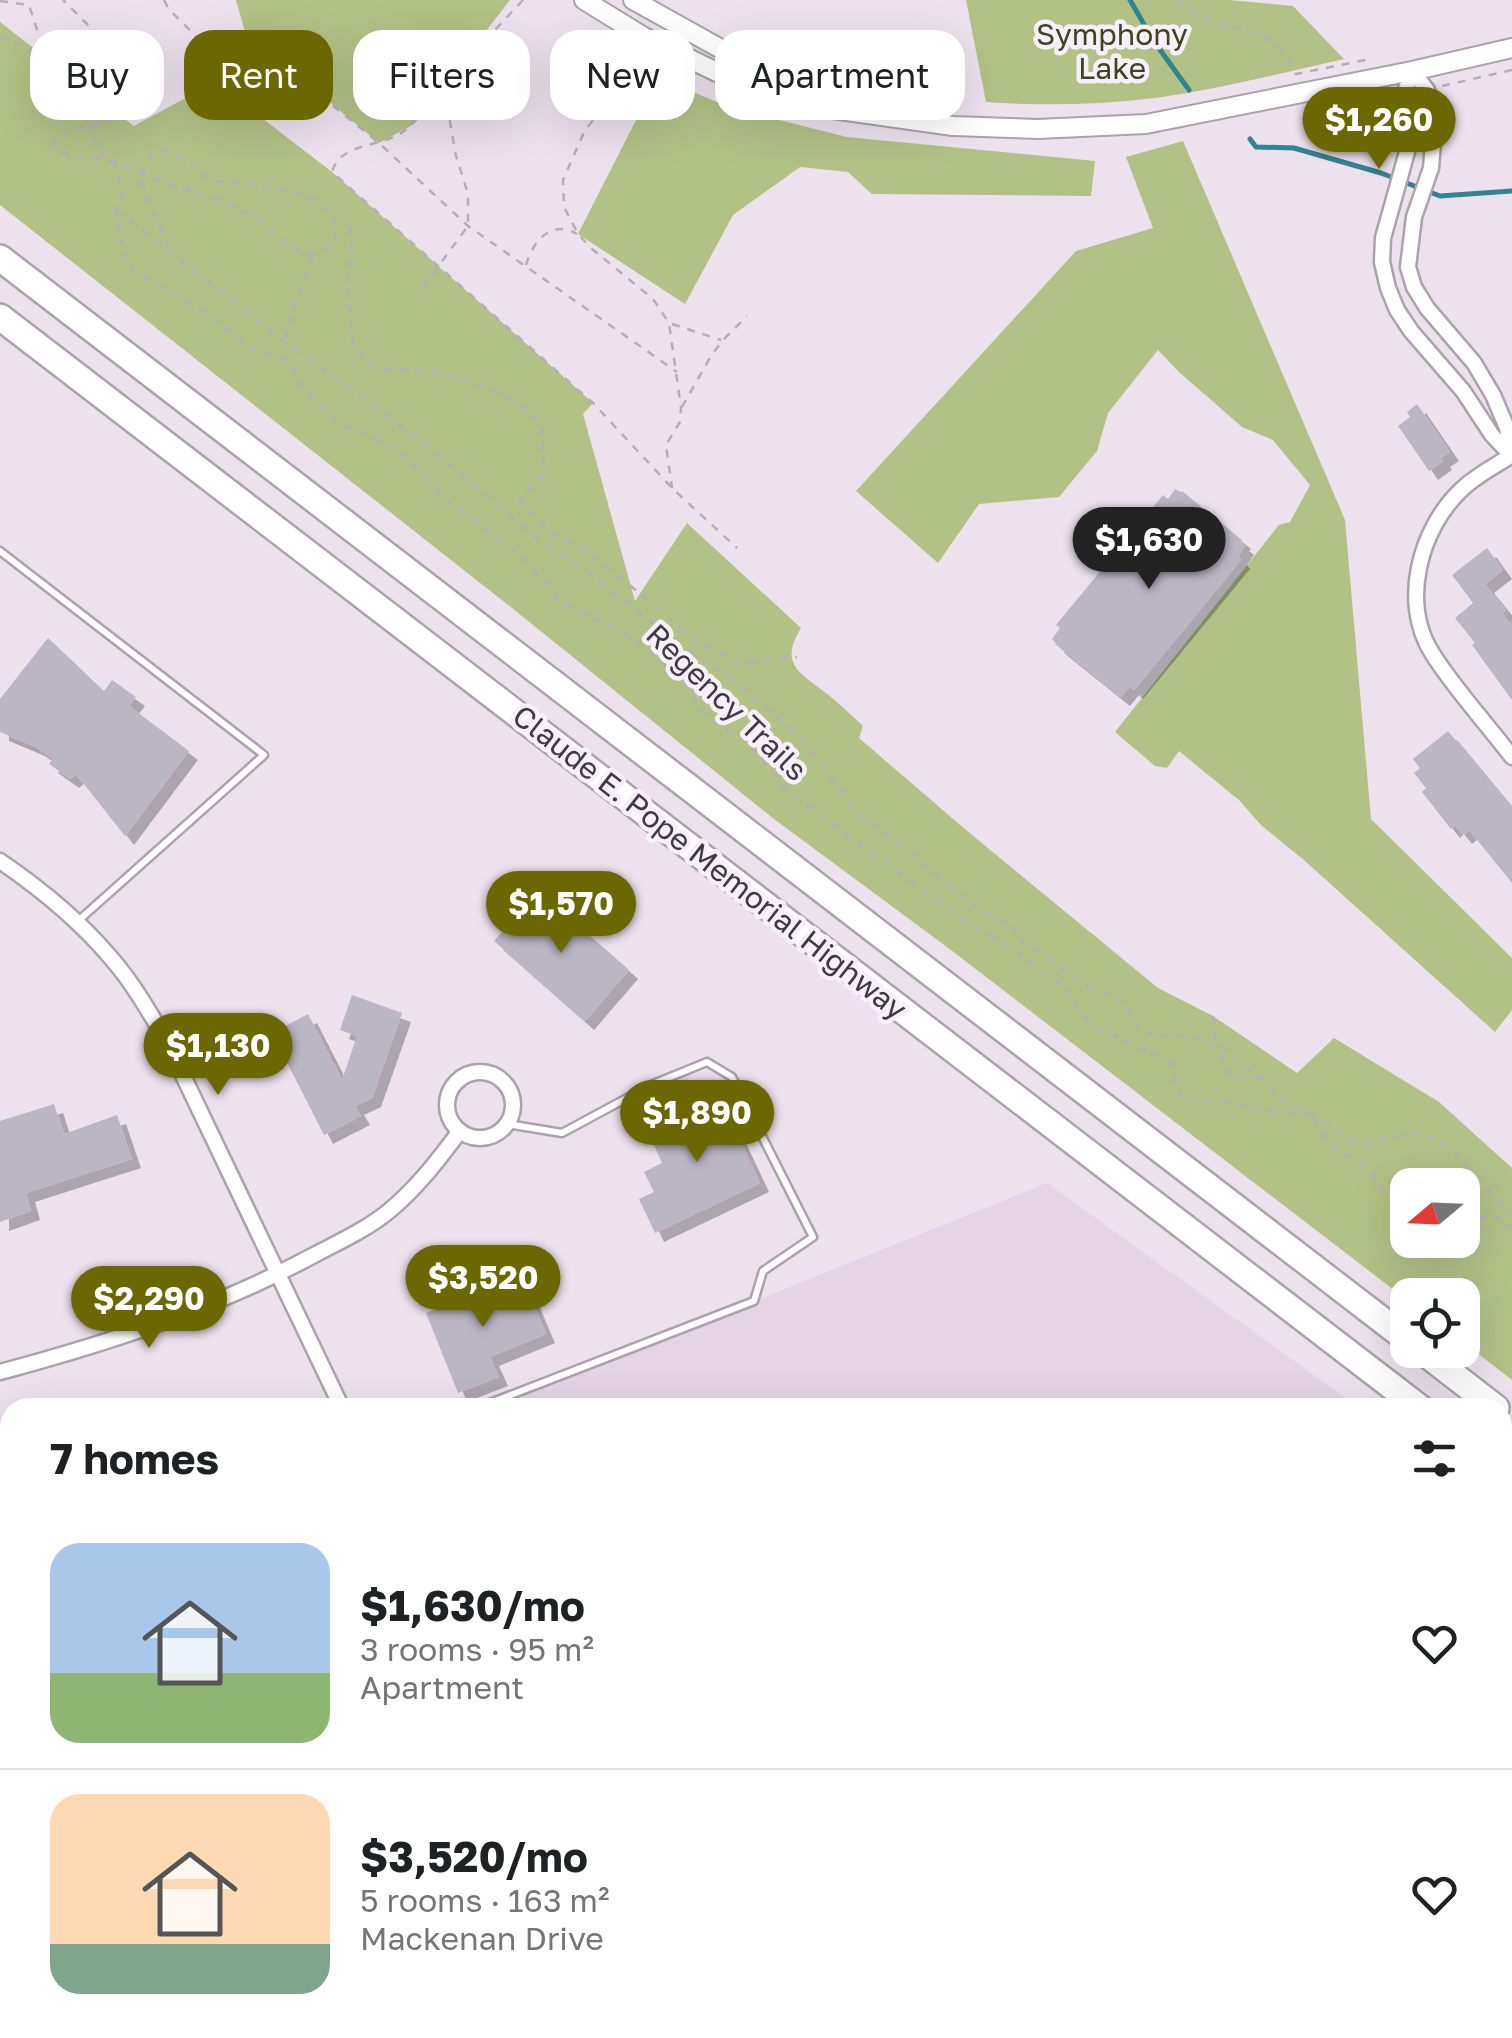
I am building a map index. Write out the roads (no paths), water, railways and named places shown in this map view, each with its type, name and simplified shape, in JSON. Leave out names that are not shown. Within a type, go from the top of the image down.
[{"type":"highway","name":"Claude E. Pope Memorial Highway","points":[[0,258],[1390,1326]]},
{"type":"highway","name":"Claude E. Pope Memorial Highway","points":[[0,316],[1407,1398]]},
{"type":"highway","points":[[1444,1368],[1483,1398]]},
{"type":"street","points":[[584,0],[644,37],[715,72]]},
{"type":"street","points":[[633,0],[715,47]]},
{"type":"street","points":[[912,120],[953,126],[1038,129],[1146,124],[1512,48]]},
{"type":"street","points":[[1412,71],[1404,95],[1407,152],[1383,238],[1382,262],[1392,300],[1411,331],[1512,456]]},
{"type":"street","points":[[1412,71],[1426,90],[1434,129],[1431,168],[1414,217],[1408,267],[1427,308],[1474,363],[1493,394],[1508,428],[1512,456]]},
{"type":"street","points":[[1512,456],[1464,486],[1449,502],[1431,529],[1419,562],[1417,585],[1419,618],[1430,652],[1512,757]]},
{"type":"street","points":[[0,862],[77,922],[113,959],[145,1004],[167,1042],[337,1398]]},
{"type":"street","points":[[478,1072],[499,1078],[513,1105],[507,1124],[480,1138],[460,1132],[448,1113],[451,1090],[467,1075],[478,1072]]},
{"type":"street","points":[[0,1372],[106,1343],[280,1274],[388,1211],[428,1174],[460,1132]]},
{"type":"lane","points":[[0,551],[264,755],[77,922]]},
{"type":"lane","points":[[503,1398],[754,1301],[763,1270],[813,1238],[732,1077],[708,1062],[653,1084],[562,1133],[507,1124]]},
{"type":"waterway","points":[[1130,0],[1189,90]]},
{"type":"waterway","points":[[1250,139],[1256,147],[1294,148],[1381,173],[1440,196],[1512,191]]},
{"type":"park label","name":"Symphony Lake","points":[[1112,51]]}]
